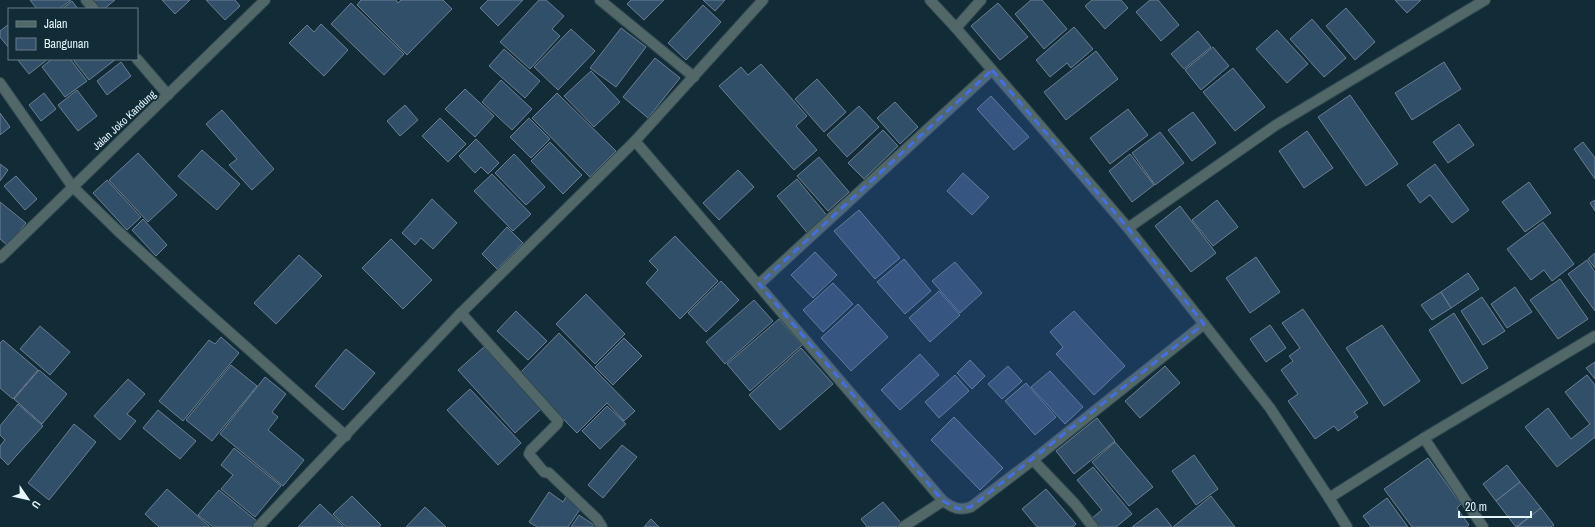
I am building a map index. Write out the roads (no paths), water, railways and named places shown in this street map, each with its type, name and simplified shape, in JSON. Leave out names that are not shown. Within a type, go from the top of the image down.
[{"type":"street","points":[[86,0],[93,8]]},
{"type":"street","name":"Jalan Joko Kandung","points":[[0,258],[72,186],[265,0]]},
{"type":"street","points":[[600,0],[694,77]]},
{"type":"street","points":[[258,527],[346,436],[461,313],[635,141],[763,0]]},
{"type":"street","points":[[930,0],[956,28],[1128,228],[1204,324],[1270,408],[1347,527]]},
{"type":"street","points":[[956,28],[981,0]]},
{"type":"street","points":[[1128,228],[1276,125],[1485,0]]},
{"type":"street","points":[[138,60],[168,95]]},
{"type":"street","points":[[758,284],[992,70]]},
{"type":"street","points":[[0,83],[72,186],[184,292],[346,436]]},
{"type":"street","points":[[635,141],[943,500],[951,507],[958,509],[971,507],[1033,460],[1204,324]]},
{"type":"street","points":[[461,313],[558,421],[557,424],[531,450],[529,454],[530,457],[544,472],[550,473],[597,519],[602,527]]},
{"type":"street","points":[[1329,498],[1424,438],[1595,336]]},
{"type":"street","points":[[1424,438],[1483,527]]},
{"type":"street","points":[[1033,460],[1075,504],[1093,527]]},
{"type":"street","points":[[903,527],[943,500]]}]
